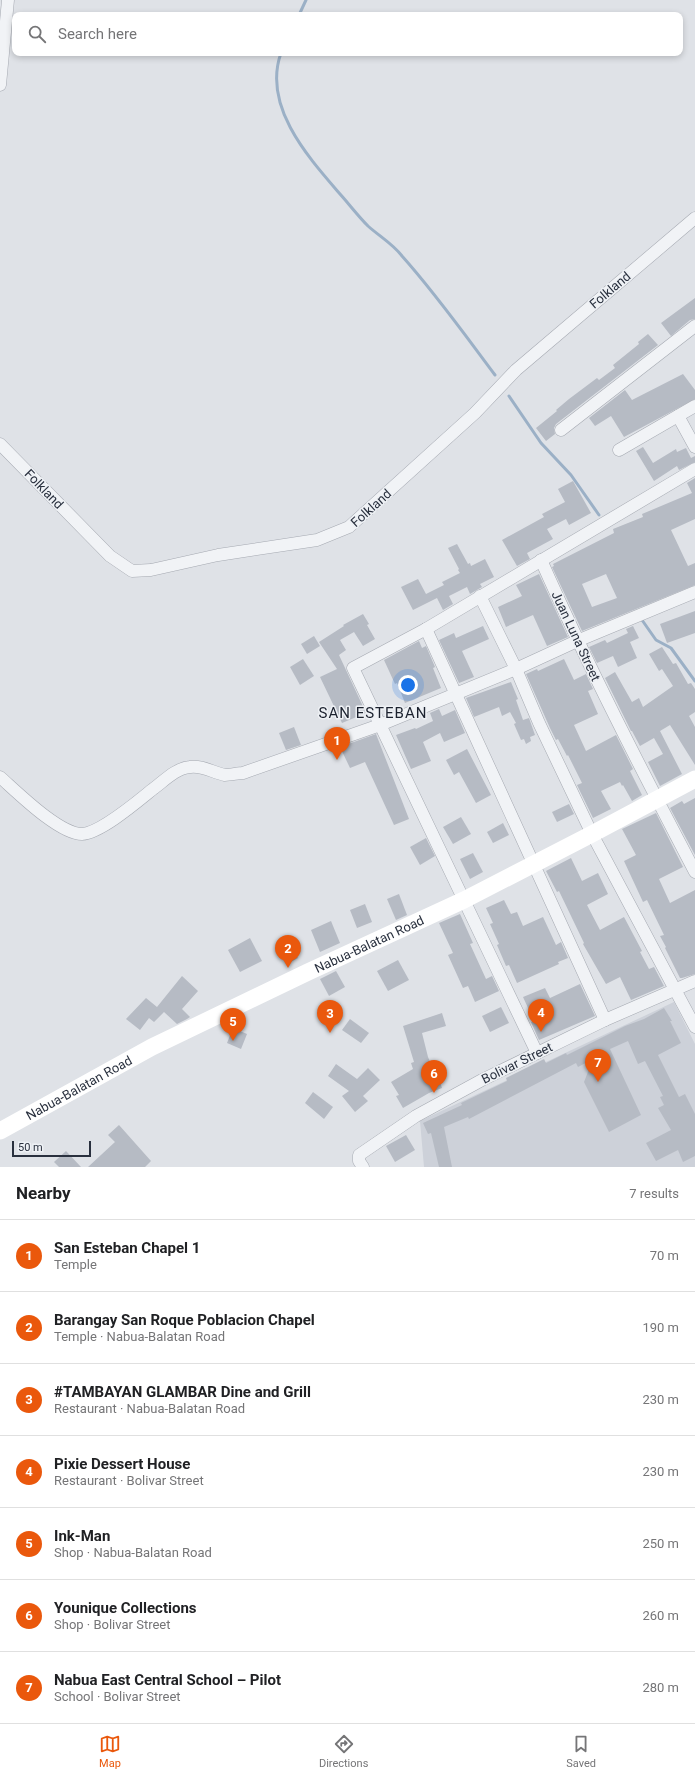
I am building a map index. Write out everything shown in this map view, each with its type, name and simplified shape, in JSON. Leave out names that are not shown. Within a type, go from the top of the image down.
[{"type":"main road","name":"Nabua-Balatan Road","points":[[0,1131],[152,1048],[308,972],[464,900],[695,779]]},
{"type":"street","points":[[0,84],[8,0]]},
{"type":"street","name":"Folkland","points":[[0,444],[110,556],[132,571],[150,570],[218,555],[317,540],[349,527],[475,413],[516,370],[695,218]]},
{"type":"street","points":[[561,430],[695,326]]},
{"type":"street","points":[[619,450],[695,406]]},
{"type":"street","points":[[678,416],[695,447]]},
{"type":"street","points":[[537,1053],[353,668],[426,629],[695,469]]},
{"type":"street","name":"Juan Luna Street","points":[[541,560],[577,641],[656,799],[695,872]]},
{"type":"street","points":[[0,776],[44,816],[73,832],[81,834],[93,831],[122,813],[174,773],[190,767],[206,769],[226,775],[244,772],[380,725],[516,669],[577,641],[695,592]]},
{"type":"street","points":[[480,596],[516,669],[539,723],[592,834],[695,1027]]},
{"type":"street","points":[[426,629],[605,1020]]},
{"type":"street","name":"Bolivar Street","points":[[363,1167],[359,1161],[360,1155],[416,1116],[537,1053],[605,1020],[695,981]]},
{"type":"shaded area","points":[[674,1002],[695,1044],[695,1167],[424,1167],[420,1121]]},
{"type":"building","points":[[695,298],[695,319],[690,320],[671,336],[661,323]]},
{"type":"building","points":[[648,334],[658,345],[556,424],[554,428],[555,434],[546,441],[536,428],[569,399],[597,378],[599,380],[615,368],[613,365],[639,344],[638,342]]},
{"type":"building","points":[[683,374],[695,390],[695,399],[624,437],[611,416],[595,426],[589,418],[625,390],[632,400]]},
{"type":"building","points":[[643,447],[653,463],[676,449],[677,452],[686,448],[691,458],[695,456],[695,462],[679,470],[677,466],[654,481],[636,451]]},
{"type":"building","points":[[695,478],[695,519],[671,530],[688,566],[695,563],[695,585],[582,631],[552,567],[554,566],[553,564],[614,533],[613,529],[643,517],[642,514],[692,493],[687,483]],"holes":[[[606,574],[617,598],[592,607],[582,584]]]},
{"type":"building","points":[[573,481],[591,513],[569,525],[566,519],[547,529],[553,539],[527,553],[530,559],[517,566],[502,540],[544,517],[542,514],[565,502],[558,489]]},
{"type":"building","points":[[457,544],[468,564],[470,563],[471,566],[485,559],[494,577],[480,584],[482,587],[470,594],[467,587],[449,596],[453,604],[443,610],[437,598],[413,610],[401,587],[418,579],[426,594],[444,585],[442,582],[460,573],[448,548]]},
{"type":"building","points":[[539,574],[568,637],[547,646],[533,615],[506,627],[498,607],[522,596],[516,585]]},
{"type":"building","points":[[695,611],[695,633],[667,643],[660,624]]},
{"type":"building","points":[[363,614],[375,639],[363,646],[354,632],[340,640],[346,650],[339,655],[366,713],[342,723],[320,677],[337,669],[319,642],[344,626],[343,625]]},
{"type":"building","points":[[483,626],[489,639],[462,651],[474,677],[459,683],[439,640],[454,633],[456,638]]},
{"type":"building","points":[[633,626],[639,638],[630,642],[637,658],[618,667],[613,656],[597,663],[589,647],[605,640],[607,643],[628,633],[626,629]]},
{"type":"building","points":[[314,636],[320,646],[307,654],[301,644]]},
{"type":"building","points":[[419,641],[422,648],[426,646],[435,667],[433,668],[441,688],[405,703],[397,683],[395,684],[384,660]]},
{"type":"building","points":[[662,647],[673,664],[676,663],[688,684],[691,683],[695,689],[695,712],[689,716],[695,727],[695,765],[670,725],[660,731],[682,774],[660,786],[648,762],[663,754],[654,738],[640,746],[605,678],[615,672],[632,702],[639,698],[643,707],[673,686],[662,669],[659,671],[649,654]]},
{"type":"building","points":[[303,659],[314,676],[300,685],[290,667]]},
{"type":"building","points":[[564,659],[574,680],[586,674],[593,689],[588,691],[598,714],[574,725],[586,751],[616,735],[633,769],[630,771],[642,795],[632,801],[620,782],[601,791],[611,809],[593,818],[577,785],[582,783],[568,755],[567,756],[558,739],[556,740],[526,674],[537,669],[538,671]]},
{"type":"building","points":[[511,682],[518,699],[516,700],[523,720],[529,718],[535,735],[530,737],[531,741],[526,744],[524,739],[521,740],[514,724],[516,723],[510,712],[502,716],[499,707],[474,717],[466,698]]},
{"type":"building","points":[[439,709],[442,716],[455,710],[465,733],[444,742],[440,733],[423,742],[431,761],[411,769],[396,735],[415,728],[416,729],[433,721],[430,713]]},
{"type":"building","points":[[294,727],[301,745],[286,750],[279,733]]},
{"type":"building","points":[[376,734],[409,819],[394,825],[365,762],[350,768],[340,747]]},
{"type":"building","points":[[467,749],[491,795],[476,803],[459,772],[454,775],[446,760]]},
{"type":"building","points":[[695,798],[695,855],[670,808],[682,801],[684,804]]},
{"type":"building","points":[[569,804],[574,814],[557,822],[552,812]]},
{"type":"building","points":[[656,813],[683,867],[659,879],[670,903],[695,890],[695,974],[682,978],[680,978],[665,948],[666,947],[660,936],[664,935],[647,900],[643,902],[624,861],[636,855],[622,829]]},
{"type":"building","points":[[461,817],[471,834],[453,844],[443,827]]},
{"type":"building","points":[[503,823],[509,835],[493,843],[487,832]]},
{"type":"building","points":[[426,838],[435,856],[420,865],[410,847]]},
{"type":"building","points":[[473,853],[483,872],[470,879],[460,859]]},
{"type":"building","points":[[571,858],[582,881],[598,873],[608,894],[587,905],[600,930],[624,917],[642,951],[640,952],[649,969],[654,967],[664,986],[631,1000],[620,977],[606,984],[583,944],[584,943],[559,891],[557,892],[546,871]]},
{"type":"building","points":[[399,894],[407,915],[396,920],[387,899]]},
{"type":"building","points":[[504,900],[511,914],[517,912],[523,926],[543,917],[556,945],[561,942],[568,958],[558,962],[559,964],[517,983],[509,965],[506,966],[497,945],[499,944],[490,924],[493,923],[486,908]]},
{"type":"building","points":[[365,904],[372,922],[357,928],[350,910]]},
{"type":"building","points":[[460,914],[473,943],[470,944],[486,979],[492,976],[499,991],[475,1002],[468,986],[463,988],[448,955],[453,953],[439,923]]},
{"type":"building","points":[[331,921],[340,943],[320,952],[311,930]]},
{"type":"building","points":[[250,938],[262,961],[240,972],[228,950]]},
{"type":"building","points":[[291,945],[298,958],[289,963],[282,950]]},
{"type":"building","points":[[398,960],[409,980],[388,991],[377,971]]},
{"type":"building","points":[[336,971],[345,987],[329,996],[320,979]]},
{"type":"building","points":[[182,976],[198,991],[182,1009],[190,1017],[177,1024],[164,1012],[154,1022],[149,1018],[140,1030],[126,1019],[146,998],[157,1007]]},
{"type":"building","points":[[580,984],[595,1016],[539,1040],[531,1022],[534,1021],[523,997],[545,988],[550,998]]},
{"type":"building","points":[[501,1007],[509,1023],[490,1032],[482,1016]]},
{"type":"building","points":[[664,1008],[672,1021],[670,1021],[681,1043],[658,1055],[679,1097],[685,1094],[695,1114],[695,1156],[683,1162],[678,1150],[656,1161],[646,1143],[671,1130],[658,1108],[664,1105],[660,1097],[663,1096],[645,1061],[638,1064],[628,1041],[610,1049],[641,1115],[609,1132],[584,1082],[593,1059],[578,1067],[576,1063],[469,1119],[468,1117],[444,1127],[452,1167],[439,1167],[431,1133],[428,1134],[423,1123],[462,1105],[461,1103],[507,1081],[506,1078],[544,1059],[546,1063],[566,1053],[567,1055]]},
{"type":"building","points":[[442,1013],[446,1026],[422,1033],[428,1057],[435,1073],[437,1073],[442,1088],[429,1093],[403,1108],[396,1096],[399,1095],[391,1082],[413,1069],[411,1063],[414,1062],[403,1026]]},
{"type":"building","points":[[350,1019],[369,1033],[361,1043],[342,1030]]},
{"type":"building","points":[[233,1028],[247,1034],[241,1049],[227,1043]]},
{"type":"building","points":[[336,1064],[357,1079],[368,1068],[380,1080],[363,1096],[368,1101],[355,1112],[342,1096],[349,1091],[328,1076]]},
{"type":"building","points":[[313,1092],[333,1107],[324,1119],[305,1103]]},
{"type":"building","points":[[119,1125],[151,1161],[145,1167],[88,1167],[115,1142],[108,1135]]},
{"type":"building","points":[[406,1135],[415,1150],[395,1162],[386,1146]]},
{"type":"building","points":[[66,1151],[81,1167],[59,1167],[54,1162]]},
{"type":"waterway","points":[[300,12],[306,0]]},
{"type":"waterway","points":[[280,56],[277,73],[278,92],[283,111],[291,130],[302,147],[327,179],[368,226],[394,248],[415,270],[495,375]]},
{"type":"waterway","points":[[509,396],[541,443],[571,475],[599,515]]},
{"type":"waterway","points":[[642,620],[656,640],[671,648],[695,681]]},
{"type":"place","name":"San Esteban Chapel 1","points":[[337,760]]},
{"type":"place","name":"Barangay San Roque Poblacion Chapel","points":[[288,968]]},
{"type":"place","name":"Pixie Dessert House","points":[[541,1032]]},
{"type":"place","name":"#TAMBAYAN GLAMBAR Dine and Grill","points":[[330,1033]]},
{"type":"place","name":"Ink-Man","points":[[233,1041]]},
{"type":"place","name":"Nabua East Central School – Pilot","points":[[598,1082]]},
{"type":"place","name":"Younique Collections","points":[[434,1093]]},
{"type":"district","name":"SAN ESTEBAN","points":[[373,713]]}]
